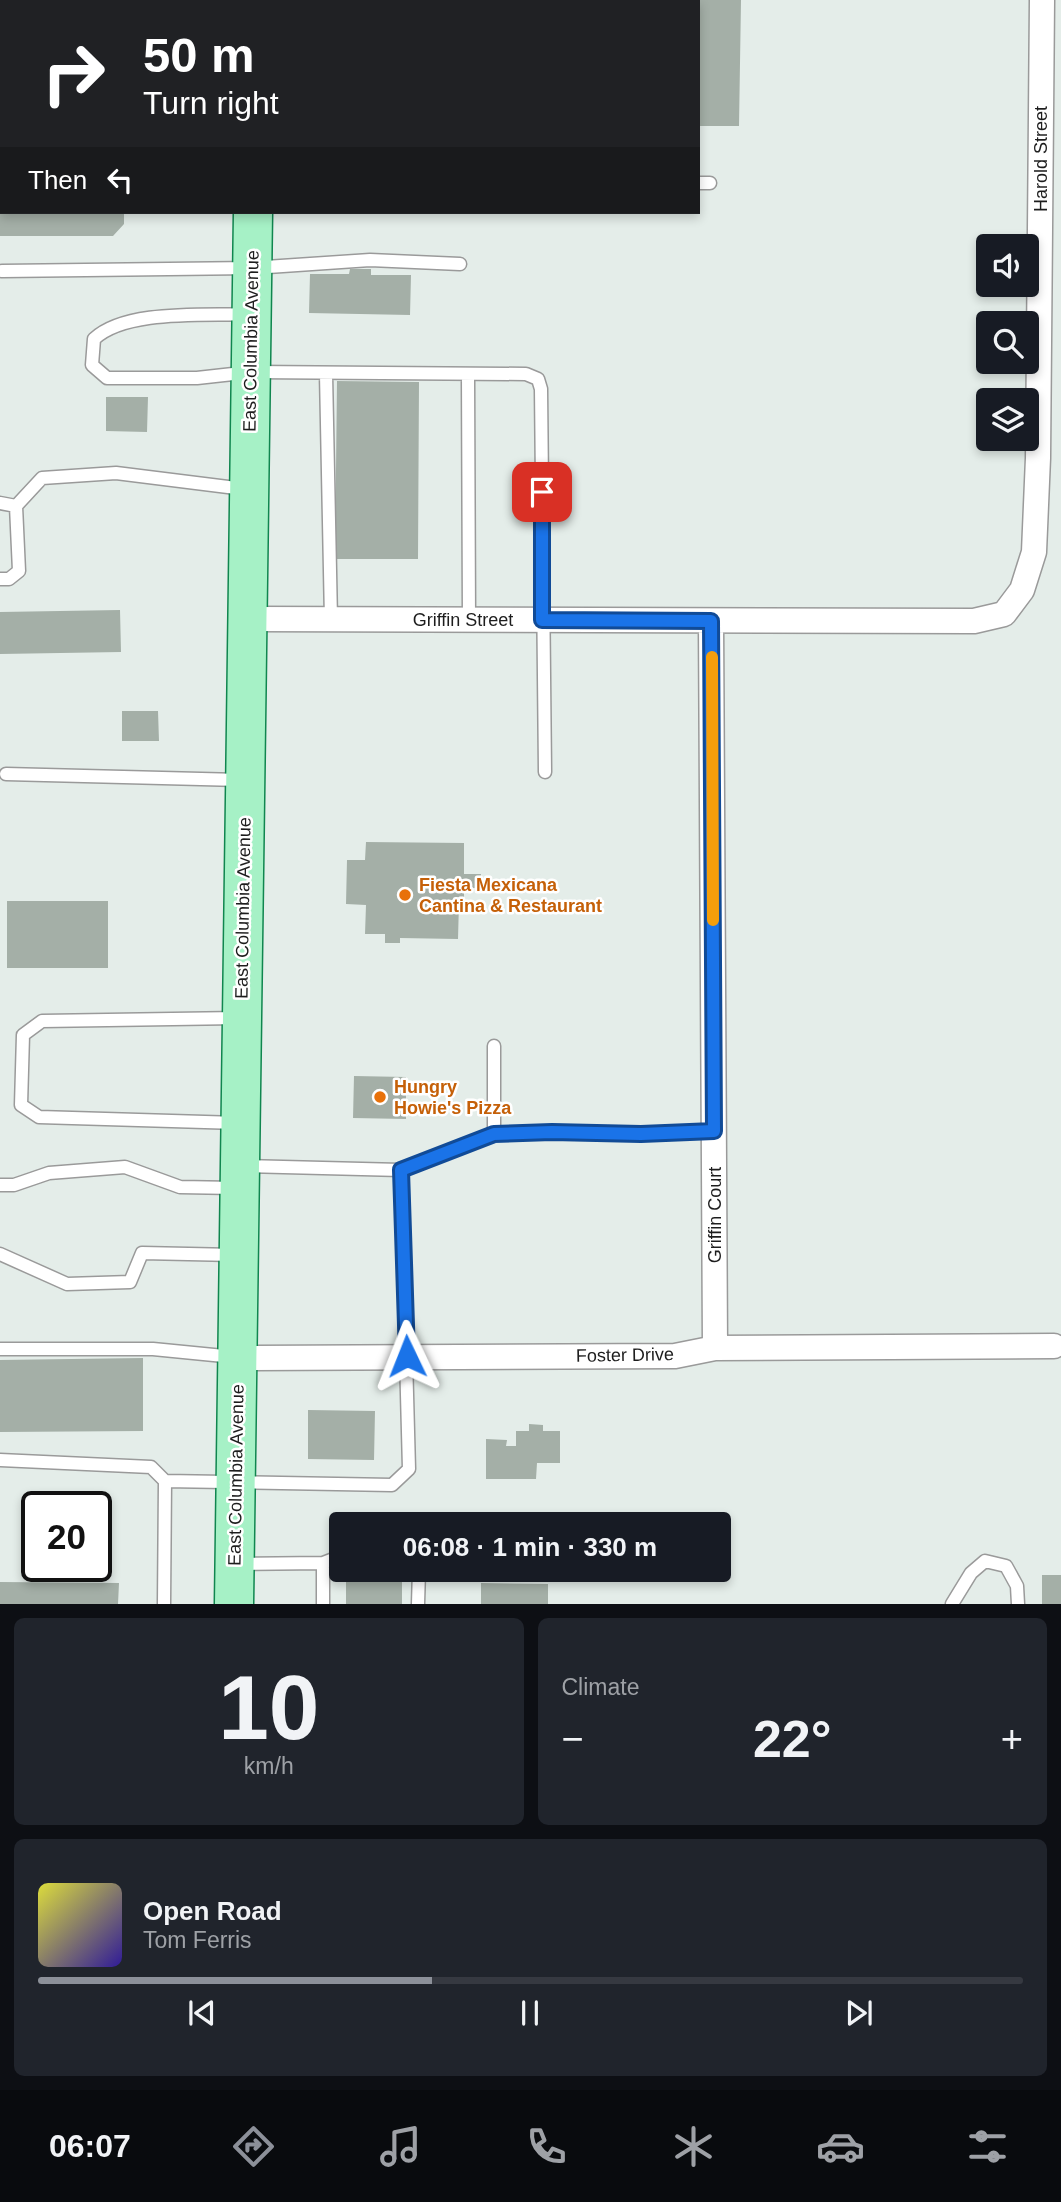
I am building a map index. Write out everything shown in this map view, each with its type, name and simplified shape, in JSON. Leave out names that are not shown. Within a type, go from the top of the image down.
[{"type":"main road","name":"East Columbia Avenue","points":[[234,1604],[253,214]]},
{"type":"street","name":"Harold Street","points":[[974,621],[1004,614],[1022,590],[1034,552],[1050,457],[1042,0]]},
{"type":"street","name":"Griffin Street","points":[[246,619],[974,621]]},
{"type":"street","name":"Griffin Court","points":[[711,621],[715,1348]]},
{"type":"street","name":"Foster Drive","points":[[238,1358],[675,1356],[715,1348],[1054,1346]]},
{"type":"lane","points":[[2,271],[252,268],[370,260],[460,264]]},
{"type":"lane","points":[[251,314],[125,321],[105,329],[94,339],[91,348],[92,365],[107,378],[197,378],[251,372],[526,374],[538,379],[541,389],[545,772]]},
{"type":"lane","points":[[326,373],[331,620]]},
{"type":"lane","points":[[468,375],[468,620]]},
{"type":"lane","points":[[0,579],[9,579],[19,571],[16,506],[43,478],[116,473],[248,489]]},
{"type":"lane","points":[[0,503],[16,506]]},
{"type":"lane","points":[[6,774],[244,780]]},
{"type":"lane","points":[[240,1123],[39,1117],[22,1105],[23,1035],[42,1021],[242,1018]]},
{"type":"lane","points":[[494,1046],[494,1134]]},
{"type":"lane","points":[[0,1185],[14,1185],[49,1173],[125,1167],[180,1186],[240,1177],[401,1170],[494,1134],[714,1131]]},
{"type":"lane","points":[[0,1460],[151,1467],[165,1481],[392,1485],[409,1469],[401,1170]]},
{"type":"lane","points":[[0,1254],[67,1284],[130,1282],[142,1254],[239,1255]]},
{"type":"lane","points":[[0,1349],[153,1349],[238,1358]]},
{"type":"lane","points":[[164,1604],[165,1481]]},
{"type":"lane","points":[[235,1564],[323,1563],[329,1561]]},
{"type":"lane","points":[[952,1604],[971,1573],[985,1561],[1006,1566],[1017,1586],[1017,1604]]},
{"type":"lane","points":[[323,1563],[323,1604]]},
{"type":"lane","points":[[418,1604],[419,1582]]},
{"type":"building","points":[[700,0],[741,0],[739,126],[700,126]]},
{"type":"building","points":[[0,214],[124,214],[124,224],[113,236],[0,236]]},
{"type":"building","points":[[350,269],[371,269],[371,275],[411,275],[410,315],[309,313],[310,274],[349,274]]},
{"type":"building","points":[[337,381],[419,382],[418,559],[335,559]]},
{"type":"building","points":[[106,397],[148,397],[147,432],[106,431]]},
{"type":"building","points":[[120,610],[121,652],[0,654],[0,612]]},
{"type":"building","points":[[122,711],[158,711],[159,741],[122,741]]},
{"type":"building","name":"Fiesta Mexicana Cantina & Restaurant","points":[[366,842],[464,843],[464,874],[481,874],[480,888],[464,888],[464,902],[459,902],[458,939],[400,938],[400,943],[385,943],[385,934],[365,934],[366,905],[346,904],[347,860],[365,860]]},
{"type":"building","points":[[7,901],[108,901],[108,968],[7,968]]},
{"type":"building","name":"Hungry Howie's Pizza","points":[[354,1076],[406,1077],[406,1119],[353,1118]]},
{"type":"building","points":[[143,1358],[143,1431],[0,1432],[0,1360]]},
{"type":"building","points":[[308,1410],[375,1411],[374,1460],[308,1459]]},
{"type":"building","points":[[529,1424],[543,1425],[543,1431],[560,1431],[560,1463],[537,1463],[536,1479],[486,1479],[486,1439],[507,1440],[506,1446],[516,1446],[516,1431],[529,1431]]},
{"type":"building","points":[[1042,1575],[1061,1575],[1061,1604],[1042,1604]]},
{"type":"building","points":[[0,1582],[119,1583],[118,1604],[0,1604]]},
{"type":"building","points":[[346,1582],[402,1582],[402,1604],[346,1604]]},
{"type":"building","points":[[481,1583],[548,1584],[548,1604],[481,1604]]},
{"type":"slow traffic","points":[[712,657],[713,920]]},
{"type":"place","name":"Fiesta Mexicana Cantina & Restaurant","points":[[405,895]]},
{"type":"place","name":"Hungry Howie's Pizza","points":[[380,1097]]},
{"type":"route","points":[[407,1356],[401,1170],[494,1134],[714,1131],[711,621],[542,620],[542,492]]}]
